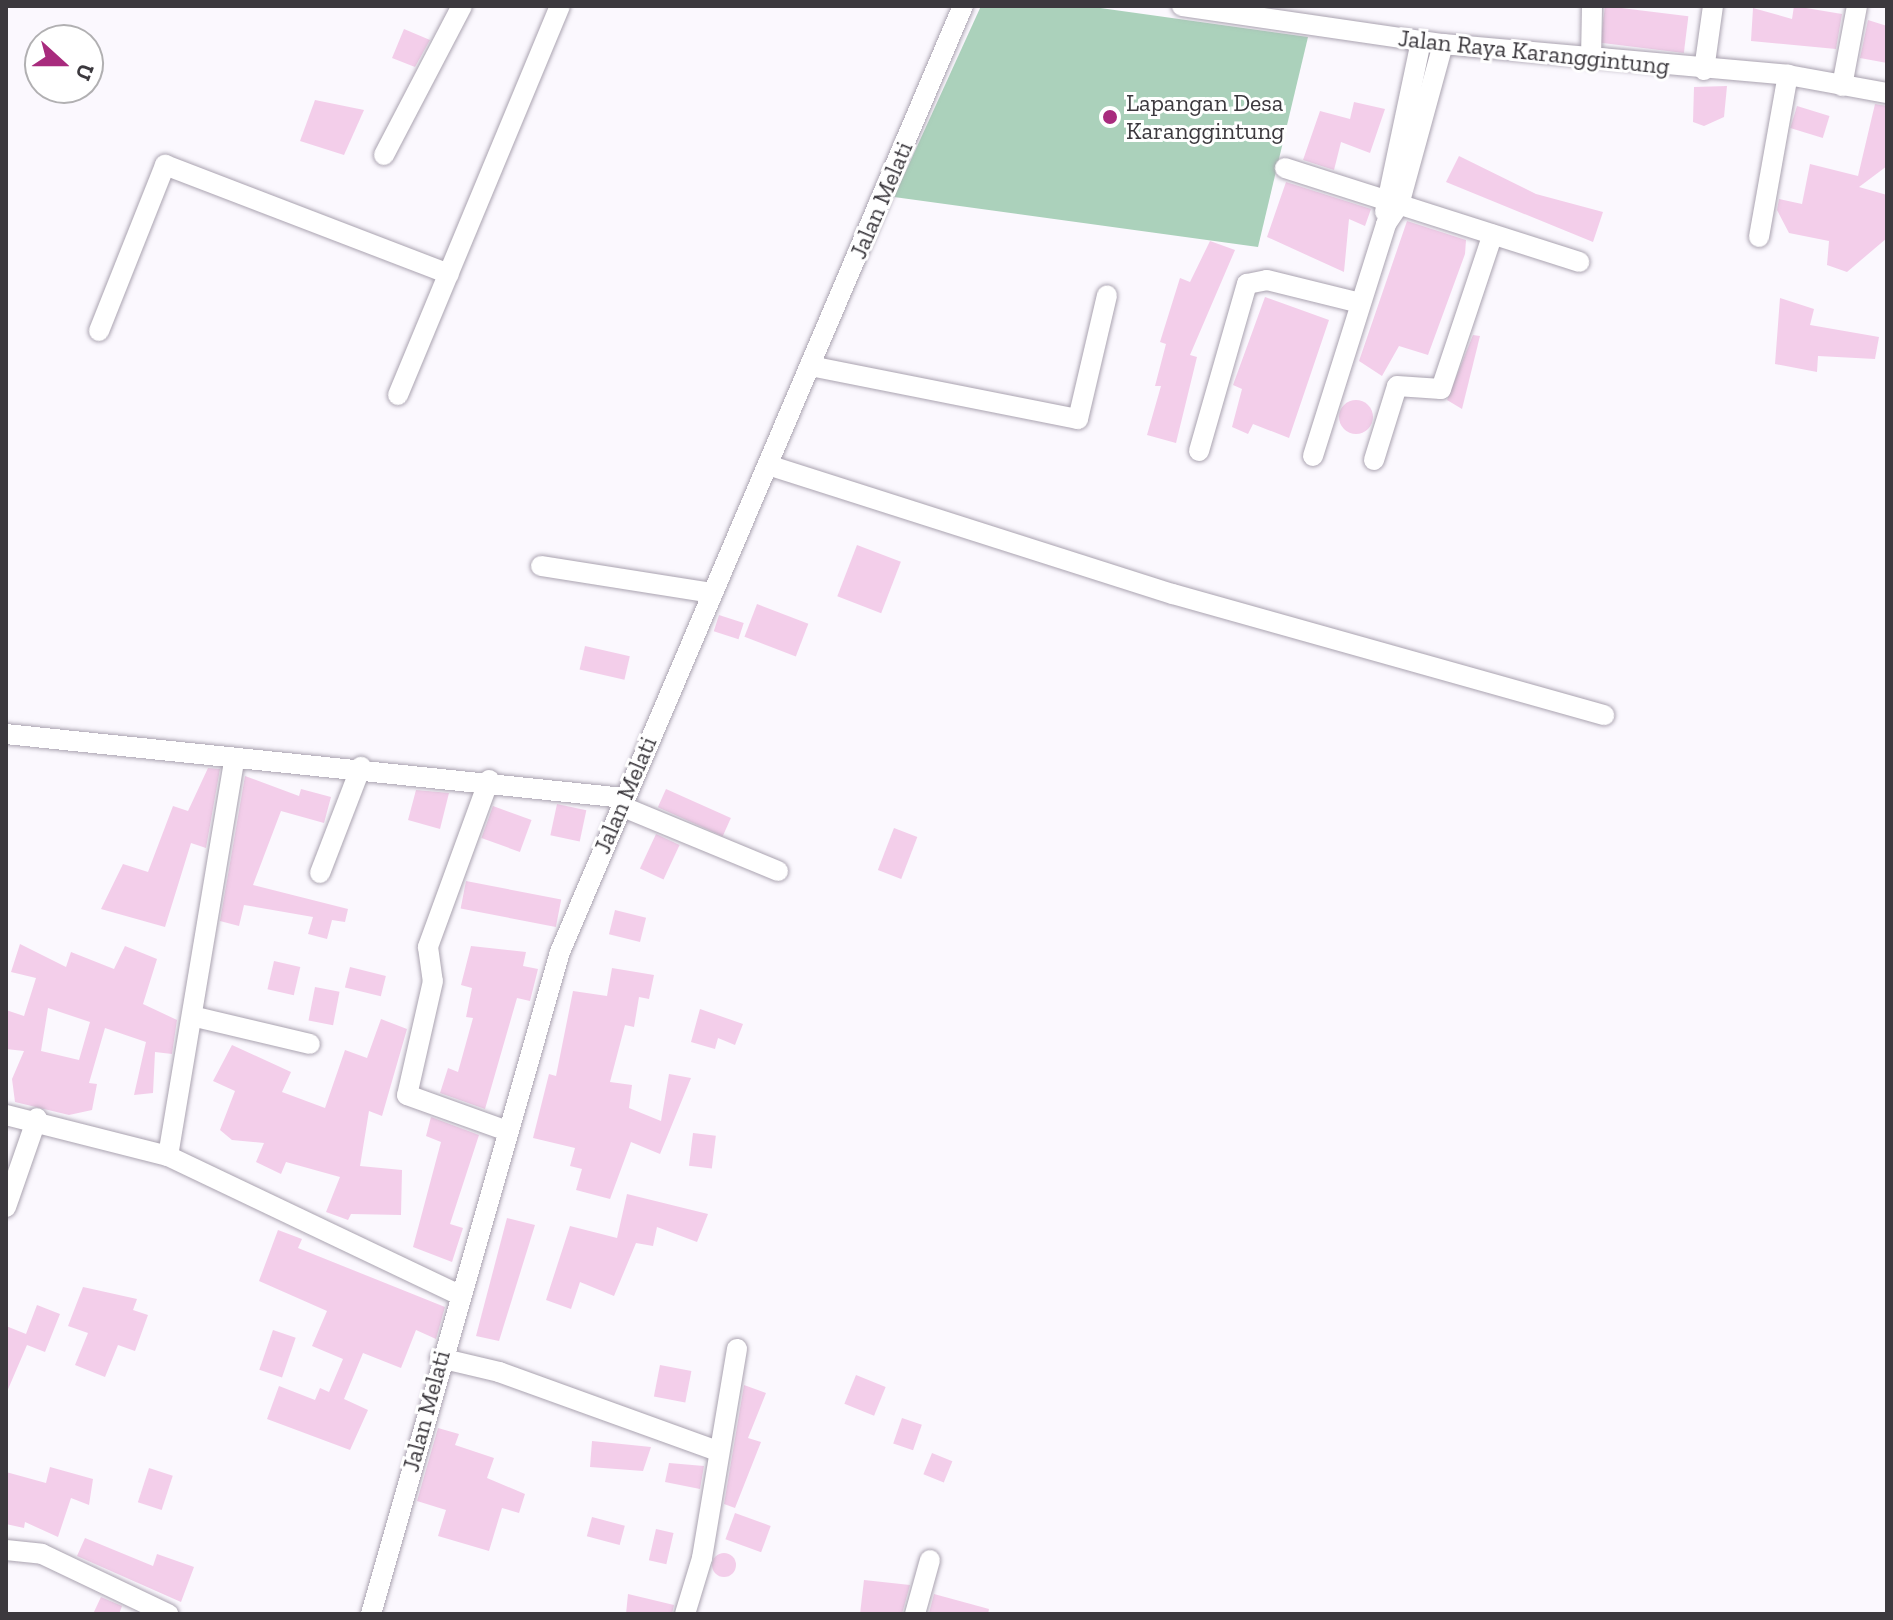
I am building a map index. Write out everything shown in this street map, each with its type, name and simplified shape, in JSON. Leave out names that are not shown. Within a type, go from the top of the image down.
[{"type":"street","points":[[384,155],[462,6]]},
{"type":"street","points":[[398,395],[560,6]]},
{"type":"street","name":"Jalan Melati","points":[[371,1614],[457,1294],[560,952],[963,6]]},
{"type":"street","name":"Jalan Raya Karanggintung","points":[[1182,6],[1291,14],[1443,44],[1704,70],[1788,75],[1887,93]]},
{"type":"street","points":[[1591,59],[1592,6]]},
{"type":"street","points":[[1704,70],[1713,6]]},
{"type":"street","points":[[1842,86],[1857,6]]},
{"type":"street","points":[[1313,456],[1386,224],[1421,41]]},
{"type":"street","points":[[1391,202],[1443,44]]},
{"type":"street","points":[[1759,237],[1788,75]]},
{"type":"street","points":[[99,331],[165,165],[449,274]]},
{"type":"street","points":[[1285,168],[1579,262]]},
{"type":"street","points":[[1374,460],[1397,386],[1441,389],[1493,234]]},
{"type":"street","points":[[1199,451],[1247,284],[1267,280],[1360,303]]},
{"type":"street","points":[[810,366],[1078,419],[1107,295]]},
{"type":"street","points":[[768,465],[1173,594],[1604,715]]},
{"type":"street","points":[[541,566],[711,593]]},
{"type":"street","points":[[6,734],[234,762],[361,767],[489,780],[622,802],[778,871]]},
{"type":"street","points":[[168,1156],[196,1017],[199,941],[234,762]]},
{"type":"street","points":[[320,873],[361,767]]},
{"type":"street","points":[[489,780],[428,947],[433,981],[407,1095],[505,1130]]},
{"type":"street","points":[[196,1017],[310,1044]]},
{"type":"street","points":[[6,1115],[37,1118],[168,1156],[457,1294]]},
{"type":"street","points":[[6,1207],[37,1118]]},
{"type":"street","points":[[685,1614],[702,1558],[714,1450],[737,1349]]},
{"type":"street","points":[[440,1358],[499,1372],[714,1450]]},
{"type":"street","points":[[6,1550],[42,1554],[168,1614]]},
{"type":"street","points":[[915,1614],[930,1560]]},
{"type":"green space","name":"Lapangan Desa Karanggintung","points":[[981,6],[1086,6],[1308,37],[1258,247],[894,197]]},
{"type":"building","points":[[1605,6],[1688,16],[1684,53],[1600,43]]},
{"type":"building","points":[[1794,6],[1842,14],[1836,49],[1751,41],[1753,8],[1792,19]]},
{"type":"building","points":[[1868,20],[1887,26],[1887,63],[1860,58]]},
{"type":"building","points":[[404,29],[430,40],[415,67],[392,58]]},
{"type":"building","points":[[1727,86],[1724,117],[1704,126],[1693,122],[1694,87]]},
{"type":"building","points":[[315,100],[364,110],[344,155],[300,141]]},
{"type":"building","points":[[1354,102],[1385,109],[1370,153],[1341,142],[1334,170],[1303,160],[1320,111],[1350,119]]},
{"type":"building","points":[[1875,104],[1887,106],[1887,166],[1859,187],[1887,195],[1887,238],[1847,272],[1827,265],[1829,241],[1789,233],[1777,210],[1779,199],[1802,204],[1810,164],[1858,176]]},
{"type":"building","points":[[1797,106],[1830,116],[1823,138],[1790,128]]},
{"type":"building","points":[[1459,156],[1536,194],[1603,212],[1593,242],[1446,182]]},
{"type":"building","points":[[1286,182],[1371,209],[1365,226],[1349,219],[1344,272],[1267,237]]},
{"type":"building","points":[[1407,221],[1466,240],[1465,254],[1428,355],[1399,346],[1382,376],[1359,361]]},
{"type":"building","points":[[1210,241],[1235,250],[1190,355],[1197,357],[1176,443],[1147,435],[1161,386],[1155,386],[1166,344],[1160,342],[1180,278],[1190,282]]},
{"type":"building","points":[[1265,297],[1329,320],[1289,438],[1253,424],[1248,434],[1232,427],[1242,389],[1233,385]]},
{"type":"building","points":[[1780,298],[1814,309],[1810,325],[1879,337],[1875,359],[1818,356],[1817,372],[1775,364]]},
{"type":"building","points":[[1473,335],[1480,336],[1462,409],[1447,400]]},
{"type":"building","points":[[1356,400],[1368,405],[1373,417],[1368,429],[1356,434],[1344,429],[1339,417],[1344,405]]},
{"type":"building","points":[[857,545],[901,562],[881,613],[837,596]]},
{"type":"building","points":[[757,604],[808,624],[796,656],[744,637]]},
{"type":"building","points":[[719,615],[744,623],[738,639],[714,631]]},
{"type":"building","points":[[585,646],[630,656],[624,680],[580,669]]},
{"type":"building","points":[[208,768],[220,769],[206,848],[191,843],[165,927],[101,909],[123,864],[148,872],[173,806],[188,811]]},
{"type":"building","points":[[245,776],[299,796],[301,789],[331,797],[324,823],[281,811],[253,885],[348,909],[345,922],[332,920],[327,939],[308,934],[313,917],[244,905],[239,926],[220,921]]},
{"type":"building","points":[[666,789],[731,818],[723,836],[658,807]]},
{"type":"building","points":[[416,790],[449,793],[440,829],[408,820]]},
{"type":"building","points":[[557,804],[586,810],[580,842],[550,835]]},
{"type":"building","points":[[493,806],[532,820],[520,852],[481,838]]},
{"type":"building","points":[[894,828],[917,837],[901,879],[878,870]]},
{"type":"building","points":[[656,834],[680,845],[664,879],[640,868]]},
{"type":"building","points":[[466,881],[561,900],[556,927],[461,908]]},
{"type":"building","points":[[615,910],[646,918],[640,942],[609,934]]},
{"type":"building","points":[[20,944],[66,967],[71,952],[114,969],[125,946],[157,959],[143,1004],[177,1020],[172,1054],[155,1052],[153,1093],[134,1095],[146,1042],[105,1028],[89,1083],[97,1084],[92,1110],[69,1115],[15,1102],[12,1079],[24,1051],[6,1049],[6,1010],[24,1016],[36,978],[11,972]],"holes":[[[48,1008],[90,1022],[79,1060],[41,1051]]]},
{"type":"building","points":[[471,946],[526,952],[523,966],[538,969],[530,1001],[517,998],[485,1109],[440,1093],[448,1068],[458,1072],[473,1018],[466,1017],[472,988],[461,985]]},
{"type":"building","points":[[274,961],[300,967],[294,995],[267,989]]},
{"type":"building","points":[[350,967],[386,976],[381,996],[345,987]]},
{"type":"building","points":[[612,968],[654,975],[649,999],[639,997],[634,1027],[625,1025],[610,1082],[632,1085],[629,1108],[661,1121],[669,1074],[691,1078],[660,1154],[631,1142],[610,1199],[576,1190],[582,1169],[570,1166],[575,1148],[533,1138],[549,1074],[556,1076],[573,991],[607,996]]},
{"type":"building","points":[[315,987],[340,992],[333,1025],[309,1020]]},
{"type":"building","points":[[700,1009],[743,1024],[735,1045],[718,1038],[715,1049],[691,1042]]},
{"type":"building","points":[[381,1019],[407,1029],[382,1116],[369,1111],[360,1166],[402,1170],[401,1215],[351,1214],[348,1220],[326,1212],[340,1177],[286,1162],[281,1174],[256,1162],[264,1143],[232,1140],[220,1130],[235,1091],[213,1081],[232,1045],[291,1072],[282,1092],[325,1108],[345,1050],[367,1058]]},
{"type":"building","points":[[431,1117],[479,1135],[450,1224],[463,1228],[452,1262],[413,1247],[441,1142],[426,1136]]},
{"type":"building","points":[[693,1133],[716,1136],[712,1169],[689,1166]]},
{"type":"building","points":[[627,1194],[708,1214],[697,1242],[657,1227],[653,1246],[636,1243],[614,1296],[580,1282],[571,1309],[546,1300],[570,1226],[617,1238]]},
{"type":"building","points":[[507,1218],[535,1225],[499,1341],[476,1336]]},
{"type":"building","points":[[278,1230],[302,1239],[298,1248],[445,1307],[436,1339],[416,1330],[401,1368],[363,1353],[344,1399],[368,1410],[350,1450],[267,1419],[279,1386],[315,1400],[320,1388],[329,1392],[343,1359],[312,1346],[327,1311],[259,1281]]},
{"type":"building","points":[[83,1287],[137,1299],[133,1310],[148,1315],[135,1351],[118,1345],[105,1377],[75,1365],[88,1333],[68,1326]]},
{"type":"building","points":[[37,1305],[60,1314],[45,1352],[27,1345],[6,1394],[6,1326],[26,1334]]},
{"type":"building","points":[[273,1330],[296,1338],[282,1378],[259,1370]]},
{"type":"building","points":[[660,1365],[691,1371],[685,1403],[654,1396]]},
{"type":"building","points":[[856,1375],[886,1387],[874,1416],[844,1404]]},
{"type":"building","points":[[744,1385],[766,1393],[748,1438],[761,1442],[735,1508],[724,1504]]},
{"type":"building","points":[[902,1418],[922,1425],[913,1450],[893,1444]]},
{"type":"building","points":[[438,1428],[459,1434],[455,1445],[494,1458],[487,1478],[525,1494],[519,1513],[502,1508],[489,1551],[438,1536],[446,1510],[417,1501]]},
{"type":"building","points":[[592,1441],[651,1447],[643,1471],[590,1467]]},
{"type":"building","points":[[932,1453],[952,1461],[944,1483],[923,1474]]},
{"type":"building","points":[[669,1463],[704,1466],[700,1489],[665,1482]]},
{"type":"building","points":[[50,1467],[93,1479],[89,1505],[71,1498],[58,1537],[25,1522],[24,1528],[6,1524],[6,1472],[46,1483]]},
{"type":"building","points":[[149,1468],[173,1476],[162,1510],[138,1502]]},
{"type":"building","points":[[735,1513],[771,1526],[761,1552],[725,1539]]},
{"type":"building","points":[[592,1517],[625,1526],[620,1545],[587,1536]]},
{"type":"building","points":[[656,1529],[674,1533],[666,1564],[649,1560]]},
{"type":"building","points":[[85,1538],[153,1566],[157,1554],[194,1567],[181,1602],[77,1556]]},
{"type":"building","points":[[724,1553],[733,1556],[736,1565],[733,1574],[724,1577],[715,1574],[712,1565],[715,1556]]},
{"type":"building","points":[[864,1580],[910,1585],[902,1614],[860,1614]]},
{"type":"building","points":[[628,1594],[674,1605],[672,1614],[626,1614]]},
{"type":"building","points":[[934,1594],[989,1609],[988,1614],[929,1613]]},
{"type":"building","points":[[101,1597],[122,1606],[119,1614],[93,1614]]},
{"type":"place","name":"Lapangan Desa Karanggintung","points":[[1110,117]]}]
